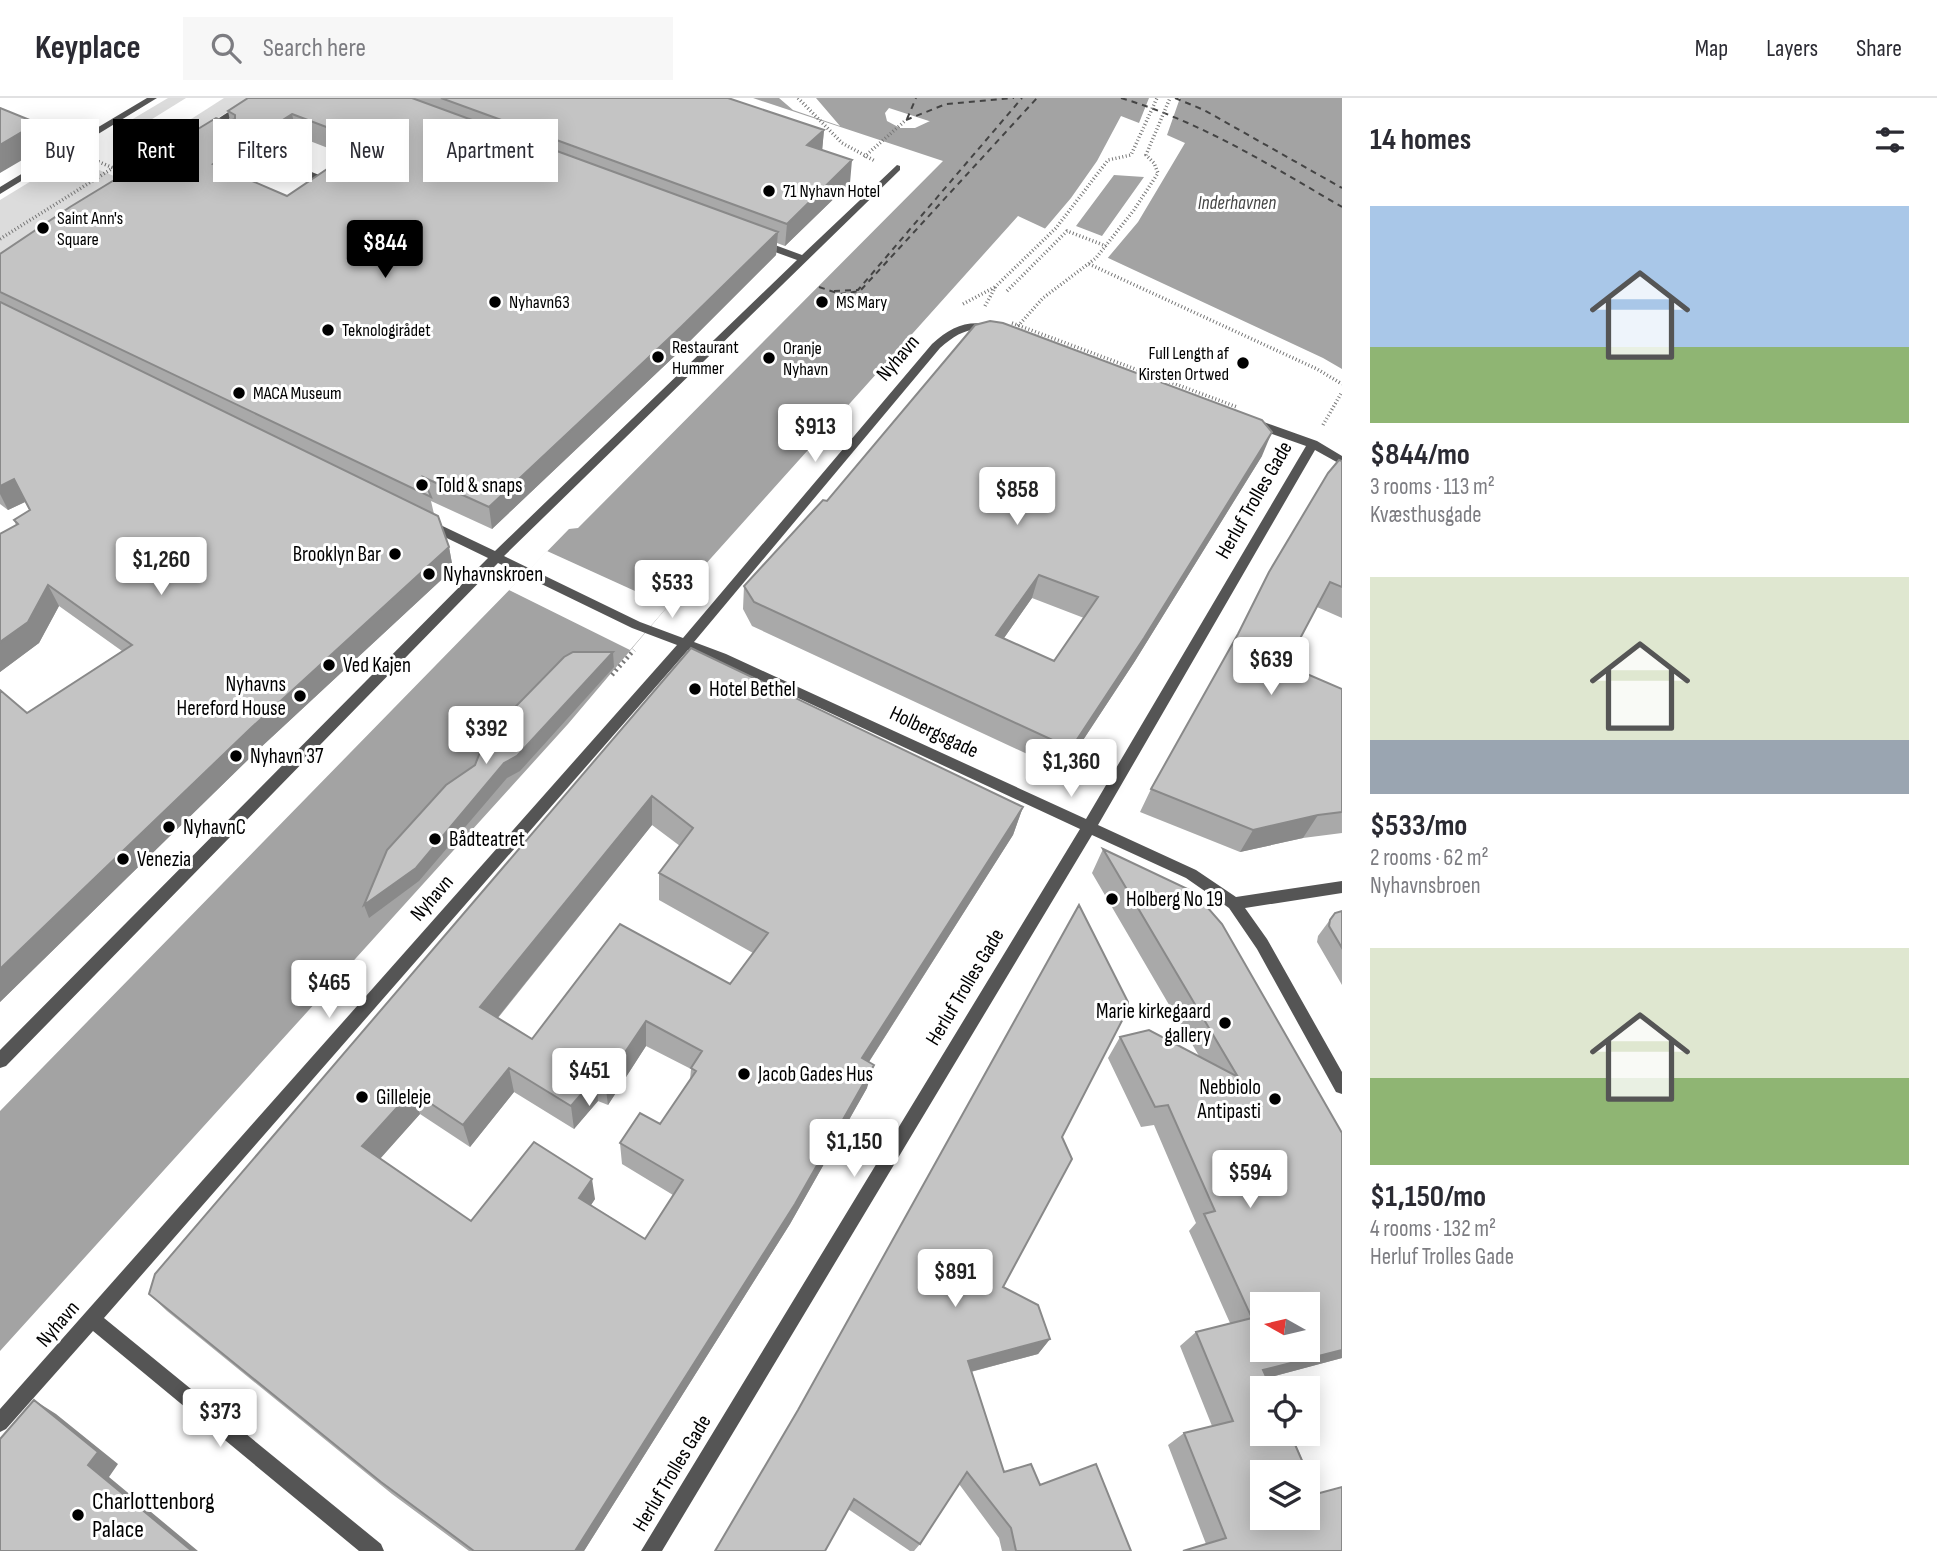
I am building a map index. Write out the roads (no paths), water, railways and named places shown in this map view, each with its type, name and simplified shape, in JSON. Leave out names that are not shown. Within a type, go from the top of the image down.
[{"type":"street","points":[[99,131],[153,98]]},
{"type":"street","points":[[199,134],[256,98]]},
{"type":"street","points":[[0,113],[21,123]]},
{"type":"street","points":[[208,129],[213,131]]},
{"type":"street","points":[[0,1061],[496,557],[897,168]]},
{"type":"street","points":[[312,174],[348,188]]},
{"type":"street","points":[[0,191],[21,178]]},
{"type":"street","points":[[754,241],[804,259]]},
{"type":"street","name":"Nyhavn","points":[[0,1423],[686,643],[936,346],[953,330],[970,325],[986,326],[1011,335]]},
{"type":"street","points":[[1247,421],[1313,444],[1342,461]]},
{"type":"street","name":"Herluf Trolles Gade","points":[[651,1551],[1089,827],[1313,444]]},
{"type":"street","name":"Holbergsgade","points":[[421,520],[650,630],[686,643],[1191,874],[1234,904],[1262,944],[1342,1087]]},
{"type":"street","points":[[1234,904],[1342,887]]},
{"type":"street","points":[[92,1318],[374,1551]]},
{"type":"water","name":"Inderhavnen","points":[[753,98],[1342,98],[1342,369],[1018,216],[668,606],[568,724],[0,1351],[0,1111],[569,529],[578,528],[943,161]]},
{"type":"place","name":"71 Nyhavn Hotel","points":[[769,191]]},
{"type":"place","name":"Saint Ann's Square","points":[[43,228]]},
{"type":"place","name":"Nyhavn63","points":[[495,302]]},
{"type":"place","name":"MS Mary","points":[[822,302]]},
{"type":"place","name":"Teknologirådet","points":[[328,330]]},
{"type":"place","name":"Restaurant Hummer","points":[[658,357]]},
{"type":"place","name":"Oranje Nyhavn","points":[[769,358]]},
{"type":"place","name":"Full Length af Kirsten Ortwed","points":[[1243,363]]},
{"type":"place","name":"MACA Museum","points":[[239,393]]},
{"type":"place","name":"Told & snaps","points":[[422,485]]},
{"type":"place","name":"Brooklyn Bar","points":[[395,554]]},
{"type":"place","name":"Nyhavnskroen","points":[[429,574]]},
{"type":"place","name":"Ved Kajen","points":[[329,665]]},
{"type":"place","name":"Hotel Bethel","points":[[695,689]]},
{"type":"place","name":"Nyhavns Hereford House","points":[[300,696]]},
{"type":"place","name":"Nyhavn 37","points":[[236,756]]},
{"type":"place","name":"NyhavnC","points":[[169,827]]},
{"type":"place","name":"Bådteatret","points":[[435,839]]},
{"type":"place","name":"Venezia","points":[[123,859]]},
{"type":"place","name":"Holberg No 19","points":[[1112,899]]},
{"type":"place","name":"Marie kirkegaard gallery","points":[[1225,1023]]},
{"type":"place","name":"Jacob Gades Hus","points":[[744,1074]]},
{"type":"place","name":"Gilleleje","points":[[362,1097]]},
{"type":"place","name":"Nebbiolo Antipasti","points":[[1275,1099]]},
{"type":"place","name":"Charlottenborg Palace","points":[[78,1515]]}]
